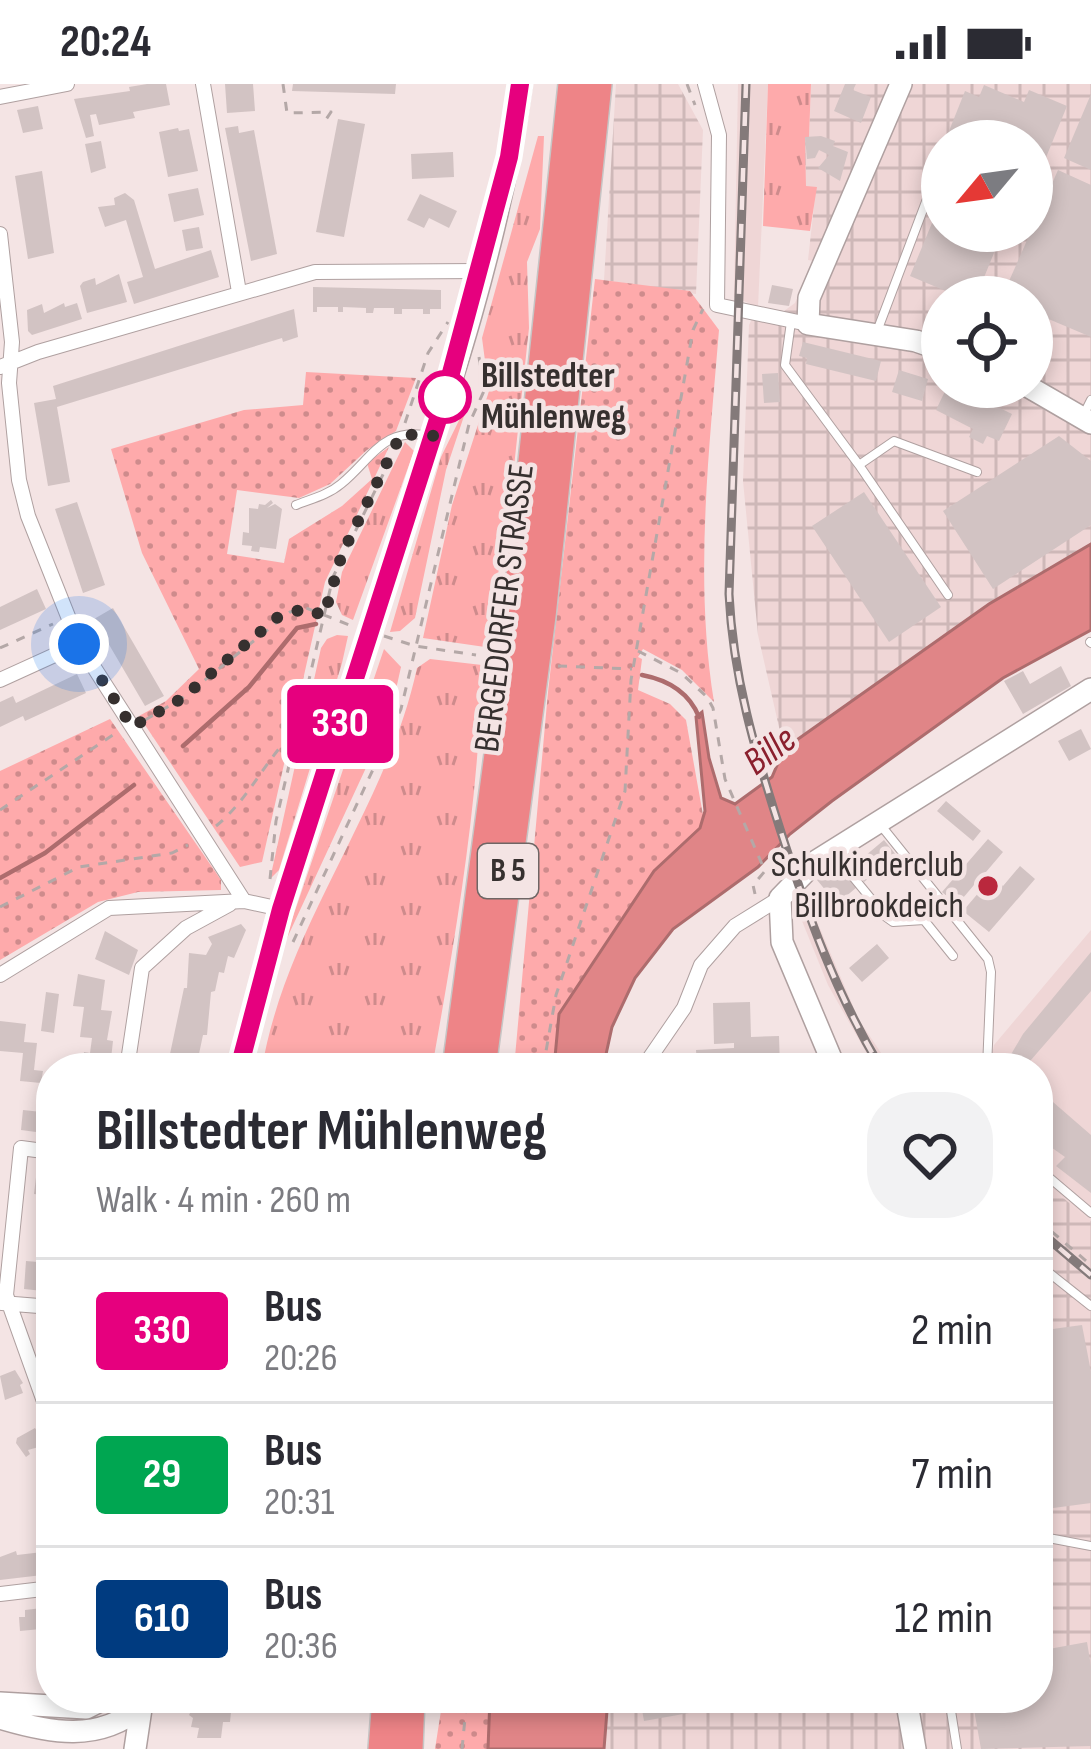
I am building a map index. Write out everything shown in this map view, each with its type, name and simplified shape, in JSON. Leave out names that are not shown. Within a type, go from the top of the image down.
[{"type":"highway","name":"BERGEDORFER STRASSE","points":[[458,1053],[512,650],[572,84]]},
{"type":"highway","name":"BERGEDORFER STRASSE","points":[[484,1053],[542,616],[598,84]]},
{"type":"highway","points":[[382,1749],[385,1713]]},
{"type":"highway","points":[[409,1749],[411,1713]]},
{"type":"street","points":[[0,97],[67,84]]},
{"type":"street","points":[[203,84],[238,292]]},
{"type":"street","points":[[243,1053],[281,909],[472,302],[509,157],[520,84]]},
{"type":"street","points":[[704,84],[719,135],[710,306],[921,345]]},
{"type":"street","points":[[800,322],[901,84]]},
{"type":"street","points":[[0,233],[5,365],[28,516],[79,644],[204,836],[239,902]]},
{"type":"street","points":[[5,365],[238,292],[323,271],[480,272]]},
{"type":"street","points":[[1053,398],[1088,414]]},
{"type":"street","points":[[0,680],[79,644]]},
{"type":"street","points":[[653,1053],[684,1008],[701,964],[735,926],[780,898],[832,850],[1091,689]]},
{"type":"street","points":[[780,898],[782,942],[829,1053]]},
{"type":"street","points":[[0,974],[109,908],[239,902],[281,909]]},
{"type":"street","points":[[129,1053],[142,968],[186,928],[239,902]]},
{"type":"street","points":[[36,1150],[21,1148],[5,1303],[36,1382]]},
{"type":"street","points":[[5,1303],[36,1306]]},
{"type":"street","points":[[0,1594],[36,1590]]},
{"type":"street","points":[[0,1703],[36,1706]]},
{"type":"street","points":[[64,1713],[106,1743]]},
{"type":"street","points":[[106,1743],[109,1713]]},
{"type":"street","points":[[106,1743],[132,1713]]},
{"type":"street","points":[[135,1749],[140,1713]]},
{"type":"street","points":[[909,1713],[915,1749]]},
{"type":"street","points":[[0,1718],[60,1741],[64,1729],[106,1743]]},
{"type":"lane","points":[[876,335],[921,215]]},
{"type":"lane","points":[[800,322],[785,364],[948,595]]},
{"type":"lane","points":[[296,505],[329,492],[380,445],[401,434],[433,436]]},
{"type":"lane","points":[[859,465],[894,441],[977,472]]},
{"type":"lane","points":[[878,821],[988,959],[988,1053]]},
{"type":"lane","points":[[832,850],[890,921],[924,920],[953,956]]},
{"type":"lane","points":[[1053,1181],[1091,1213]]},
{"type":"lane","points":[[1053,1276],[1091,1306]]},
{"type":"lane","points":[[1053,1540],[1091,1546]]},
{"type":"lane","points":[[952,1713],[958,1749]]},
{"type":"path","points":[[283,84],[287,112],[331,112],[325,121]]},
{"type":"path","points":[[281,909],[270,879],[276,821],[294,731],[342,554],[401,434],[428,353],[455,311],[472,302]]},
{"type":"path","points":[[546,1053],[556,995],[625,791],[633,669],[693,330],[710,306]]},
{"type":"path","points":[[298,932],[400,710],[469,424],[479,404]]},
{"type":"path","points":[[0,810],[119,731],[181,699],[278,617],[306,608],[324,616]]},
{"type":"path","points":[[0,648],[68,618]]},
{"type":"path","points":[[415,646],[476,655]]},
{"type":"path","points":[[637,651],[681,673],[713,708],[727,785],[765,871],[753,885],[759,909]]},
{"type":"path","points":[[556,666],[633,669]]},
{"type":"path","points":[[0,907],[79,867],[172,854],[204,836],[230,814],[294,731]]},
{"type":"path","points":[[1053,1233],[1091,1265]]},
{"type":"path","points":[[463,1749],[466,1713]]},
{"type":"shaded area","points":[[616,84],[678,84],[703,130],[696,294],[604,280]]},
{"type":"shaded area","points":[[738,84],[768,84],[758,307],[734,297]]},
{"type":"shaded area","points":[[811,84],[1091,84],[1091,544],[989,604],[784,749],[758,635],[743,481],[749,325],[758,307],[784,311],[795,303],[813,261],[808,260],[816,188],[806,187],[805,137],[809,136]]},
{"type":"shaded area","points":[[1091,544],[1091,630],[1003,678],[832,801],[758,867],[673,929],[635,978],[612,1027],[606,1053],[555,1053],[559,1014],[654,871],[700,828],[705,811],[696,717],[702,712],[721,798],[735,804],[772,777],[784,749],[989,604]]},
{"type":"shaded area","points":[[815,917],[859,1020],[881,1053],[867,1053],[828,985],[802,921]]},
{"type":"shaded area","points":[[1091,930],[1091,1221],[1053,1189],[1053,1053],[992,1053],[994,1045]]},
{"type":"shaded area","points":[[1053,1189],[1091,1221],[1091,1749],[604,1749],[607,1713],[1053,1713]]},
{"type":"shaded area","points":[[489,1713],[607,1713],[604,1749],[488,1749]]},
{"type":"green space","points":[[768,84],[811,84],[806,186],[817,187],[810,231],[763,226]]},
{"type":"green space","points":[[538,136],[544,136],[540,229],[527,262],[529,328],[509,513],[485,647],[423,638],[452,505],[489,391],[482,338]]},
{"type":"green space","points":[[595,279],[690,291],[719,330],[704,563],[714,702],[682,670],[643,649],[638,657],[642,659],[638,690],[670,704],[686,720],[703,815],[700,828],[654,872],[559,1014],[555,1053],[515,1053],[548,692]]},
{"type":"green space","points":[[306,372],[416,378],[396,431],[330,484],[299,498],[237,490],[227,554],[284,563],[289,539],[342,506],[372,479],[367,463],[389,447],[325,582],[262,862],[240,867],[139,716],[166,701],[199,669],[142,553],[111,449],[244,410],[303,405]]},
{"type":"green space","points":[[470,398],[446,470],[415,618],[400,631],[390,632],[441,457]]},
{"type":"green space","points":[[405,442],[414,451],[353,620],[342,615],[336,602],[342,572]]},
{"type":"green space","points":[[337,635],[348,636],[342,663],[279,870],[270,879],[321,648]]},
{"type":"green space","points":[[384,649],[401,667],[390,716],[282,949]]},
{"type":"green space","points":[[430,659],[482,665],[471,817],[435,1053],[265,1053],[292,965],[384,769],[417,668]]},
{"type":"green space","points":[[110,719],[221,880],[221,890],[138,892],[98,902],[0,960],[0,771]]},
{"type":"green space","points":[[441,1713],[489,1713],[488,1749],[435,1749]]},
{"type":"building","points":[[166,84],[170,105],[99,125],[96,114],[90,115],[94,136],[86,138],[74,99]]},
{"type":"building","points":[[225,84],[253,84],[255,111],[227,113]]},
{"type":"building","points":[[293,84],[396,84],[395,94],[292,91]]},
{"type":"building","points":[[845,84],[856,84],[853,90],[871,97],[861,123],[834,111]]},
{"type":"building","points":[[984,85],[1024,102],[1029,90],[1067,106],[1053,140],[1053,120],[953,120],[965,91],[979,97]]},
{"type":"building","points":[[1091,94],[1091,170],[1064,158]]},
{"type":"building","points":[[38,106],[43,129],[23,133],[17,110]]},
{"type":"building","points":[[338,119],[365,124],[344,237],[316,232]]},
{"type":"building","points":[[238,126],[239,133],[254,130],[277,254],[251,261],[225,128]]},
{"type":"building","points":[[189,129],[198,171],[168,177],[159,132]]},
{"type":"building","points":[[821,136],[848,152],[840,181],[818,168],[829,155],[819,150],[815,158],[807,159],[805,137]]},
{"type":"building","points":[[101,141],[106,168],[91,173],[85,144]]},
{"type":"building","points":[[453,152],[454,177],[412,179],[411,154]]},
{"type":"building","points":[[1058,170],[1091,185],[1091,337],[1053,321],[1053,276],[1011,276],[1022,252],[1053,252],[1053,181]]},
{"type":"building","points":[[42,171],[54,253],[28,259],[15,176]]},
{"type":"building","points":[[198,188],[204,215],[174,222],[168,194]]},
{"type":"building","points":[[125,193],[134,200],[155,269],[211,250],[219,277],[134,304],[127,282],[143,277],[126,220],[105,227],[98,207],[115,205],[114,198]]},
{"type":"building","points":[[420,194],[457,211],[449,228],[429,218],[424,228],[407,220]]},
{"type":"building","points":[[199,227],[203,248],[186,251],[182,230]]},
{"type":"building","points":[[921,250],[994,252],[985,276],[921,276],[921,281],[910,276]]},
{"type":"building","points":[[119,274],[127,302],[87,313],[83,282],[95,278],[96,285]]},
{"type":"building","points":[[772,285],[793,289],[789,306],[768,303]]},
{"type":"building","points":[[313,287],[441,290],[441,309],[423,314],[423,309],[402,309],[402,314],[394,314],[394,308],[366,313],[366,308],[343,307],[338,312],[338,307],[317,307],[313,312]]},
{"type":"building","points":[[64,303],[65,307],[77,303],[82,319],[32,335],[28,331],[27,310],[42,304],[44,313]]},
{"type":"building","points":[[294,309],[298,337],[57,407],[70,482],[48,486],[34,403],[56,399],[53,386]]},
{"type":"building","points":[[803,342],[881,361],[876,381],[806,364],[807,358],[799,356]]},
{"type":"building","points":[[899,370],[921,377],[921,401],[892,392]]},
{"type":"building","points":[[778,373],[780,402],[764,403],[762,374]]},
{"type":"building","points":[[1000,408],[1012,414],[999,441],[987,436],[983,444],[969,437],[973,429],[936,410]]},
{"type":"building","points":[[1059,436],[1091,461],[1091,525],[993,589],[943,511]]},
{"type":"building","points":[[864,492],[941,607],[889,642],[812,526]]},
{"type":"building","points":[[271,500],[267,508],[275,504],[282,509],[276,549],[251,551],[252,546],[242,545],[243,532],[249,533],[249,508],[258,509]]},
{"type":"building","points":[[77,502],[105,585],[83,593],[55,509]]},
{"type":"building","points":[[37,589],[46,609],[0,630],[0,607]]},
{"type":"building","points":[[113,608],[164,696],[145,706],[94,619]]},
{"type":"building","points":[[1061,666],[1071,686],[1023,714],[1004,681],[1023,671],[1030,684]]},
{"type":"building","points":[[77,674],[86,693],[25,721],[23,716],[0,727],[0,702],[13,696],[16,703]]},
{"type":"building","points":[[1081,729],[1091,749],[1069,761],[1058,741]]},
{"type":"building","points":[[946,801],[981,831],[973,841],[937,811]]},
{"type":"building","name":"Schulkinderclub Billbrookdeich","points":[[988,839],[1003,852],[986,872],[1003,886],[1020,866],[1035,879],[989,932],[963,911],[980,891],[974,885],[957,905],[942,892]]},
{"type":"building","points":[[884,840],[897,856],[864,882],[852,867]]},
{"type":"building","points":[[838,863],[857,887],[837,904],[817,880]]},
{"type":"building","points":[[241,924],[246,930],[211,992],[207,1035],[203,1035],[199,1053],[170,1053],[187,988],[189,953],[206,955],[212,944],[208,937]]},
{"type":"building","points":[[105,931],[138,950],[129,975],[95,959]]},
{"type":"building","points":[[877,944],[889,958],[862,982],[849,968]]},
{"type":"building","points":[[1091,952],[1091,991],[1037,1053],[1012,1053]]},
{"type":"building","points":[[78,974],[105,980],[101,1010],[112,1011],[107,1040],[113,1041],[112,1053],[90,1053],[92,1038],[80,1037],[84,1007],[73,1006]]},
{"type":"building","points":[[46,992],[59,994],[54,1033],[41,1031]]},
{"type":"building","points":[[750,1002],[751,1037],[779,1036],[780,1053],[696,1053],[734,1048],[734,1043],[714,1044],[713,1003]]},
{"type":"building","points":[[0,1021],[26,1024],[24,1042],[37,1043],[36,1083],[20,1081],[23,1053],[0,1051]]},
{"type":"building","points":[[1053,1102],[1091,1135],[1091,1193],[1056,1166],[1065,1157],[1053,1149]]},
{"type":"building","points":[[23,1110],[36,1111],[36,1132],[21,1130]]},
{"type":"building","points":[[26,1261],[36,1262],[36,1290],[24,1289]]},
{"type":"building","points":[[1082,1325],[1091,1372],[1091,1503],[1053,1508],[1053,1329]]},
{"type":"building","points":[[15,1370],[23,1393],[5,1400],[0,1376]]},
{"type":"building","points":[[35,1428],[36,1448],[28,1450],[26,1457],[17,1438]]},
{"type":"building","points":[[16,1551],[17,1555],[36,1553],[36,1576],[0,1580],[0,1557]]},
{"type":"building","points":[[36,1609],[36,1629],[20,1631],[19,1617],[25,1617],[25,1610]]},
{"type":"building","points":[[1087,1642],[1091,1746],[981,1749],[975,1713],[1053,1713],[1053,1648]]},
{"type":"building","points":[[231,1713],[230,1722],[223,1722],[221,1738],[197,1738],[199,1728],[191,1727],[189,1715]]},
{"type":"building","points":[[643,1713],[689,1713],[644,1721]]},
{"type":"waterway","points":[[183,746],[249,687],[297,628],[316,624]]},
{"type":"waterway","points":[[642,675],[676,688],[699,717]]},
{"type":"waterway","points":[[0,878],[45,853],[134,785]]},
{"type":"railway","points":[[746,84],[729,594],[735,655],[754,742],[801,891],[836,981],[873,1053]]},
{"type":"railway","points":[[1053,1243],[1091,1275]]},
{"type":"bus line","name":"330","points":[[242,1053],[281,909],[441,410],[509,157],[520,84]]},
{"type":"place","name":"Billstedter Mühlenweg","points":[[445,397]]},
{"type":"place","name":"Schulkinderclub Billbrookdeich","points":[[988,886]]},
{"type":"route","points":[[79,644],[132,727],[181,699],[278,617],[306,608],[324,616],[342,554],[401,434],[433,436],[445,397]]},
{"type":"water label","name":"Bille","points":[[770,751]]}]
